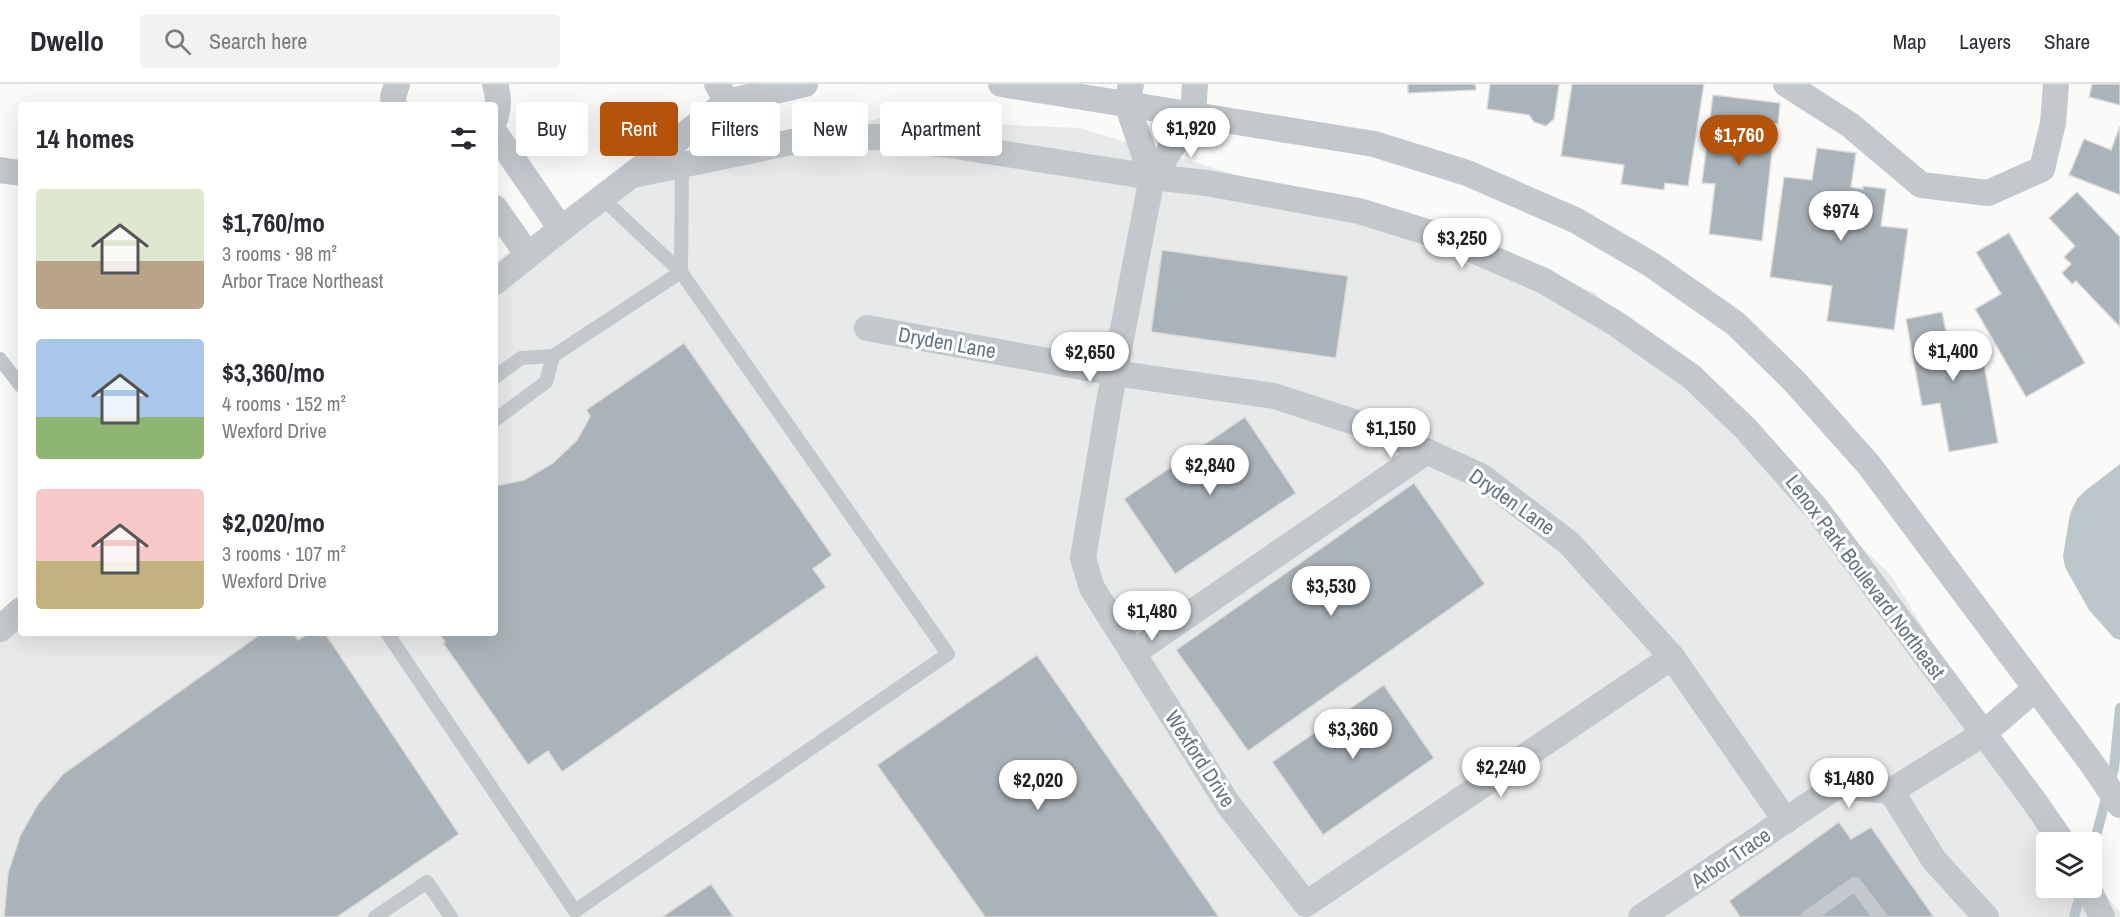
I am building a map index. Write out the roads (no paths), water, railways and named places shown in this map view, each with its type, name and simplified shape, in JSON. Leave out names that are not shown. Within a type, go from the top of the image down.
[{"type":"street","points":[[495,84],[498,102]]},
{"type":"street","name":"Lenox Park Boulevard Northeast","points":[[498,280],[633,175],[722,93],[806,84]]},
{"type":"street","points":[[1001,84],[1129,94],[1193,116],[1374,144],[1467,173],[1575,220],[1652,265],[1736,324],[1795,382],[1869,465],[2120,805]]},
{"type":"street","points":[[1152,177],[1193,116],[1195,84]]},
{"type":"street","points":[[1786,84],[1850,125],[1921,184],[1988,194],[2042,169],[2052,123],[2056,84]]},
{"type":"street","points":[[1129,94],[1152,177]]},
{"type":"street","points":[[498,137],[561,229]]},
{"type":"street","name":"Lenox Park Boulevard Northeast","points":[[633,175],[812,138],[878,137],[949,144],[1152,177],[1207,183],[1359,211],[1443,237],[1544,281],[1615,323],[1692,377],[1746,429],[1816,508],[2055,832]]},
{"type":"street","points":[[0,170],[18,173]]},
{"type":"street","name":"Wexford Drive","points":[[1152,177],[1114,373],[1083,558],[1092,588],[1228,804],[1301,910],[1672,657]]},
{"type":"street","points":[[498,212],[528,255]]},
{"type":"street","name":"Dryden Lane","points":[[867,328],[1114,373],[1274,396],[1379,430],[1481,476],[1569,543],[1672,657],[1786,821]]},
{"type":"street","points":[[1133,653],[1427,451]]},
{"type":"street","points":[[0,628],[18,613]]},
{"type":"street","points":[[1986,917],[1934,860],[1891,791],[1983,735],[2035,688]]},
{"type":"street","name":"Arbor Trace","points":[[1641,917],[1837,786],[1891,791]]},
{"type":"street","points":[[2093,898],[2102,917]]},
{"type":"lane","points":[[681,272],[682,165]]},
{"type":"lane","points":[[389,636],[575,911],[948,654],[681,272],[602,198]]},
{"type":"lane","points":[[498,375],[521,358],[553,356],[681,272]]},
{"type":"lane","points":[[498,418],[546,382],[553,356]]},
{"type":"lane","points":[[0,359],[18,382]]},
{"type":"lane","points":[[375,917],[427,882],[451,917]]},
{"type":"lane","points":[[1809,917],[1855,884],[1880,917]]},
{"type":"waterway","points":[[2097,832],[2114,768],[2120,708]]},
{"type":"waterway","points":[[2074,917],[2079,898]]}]
